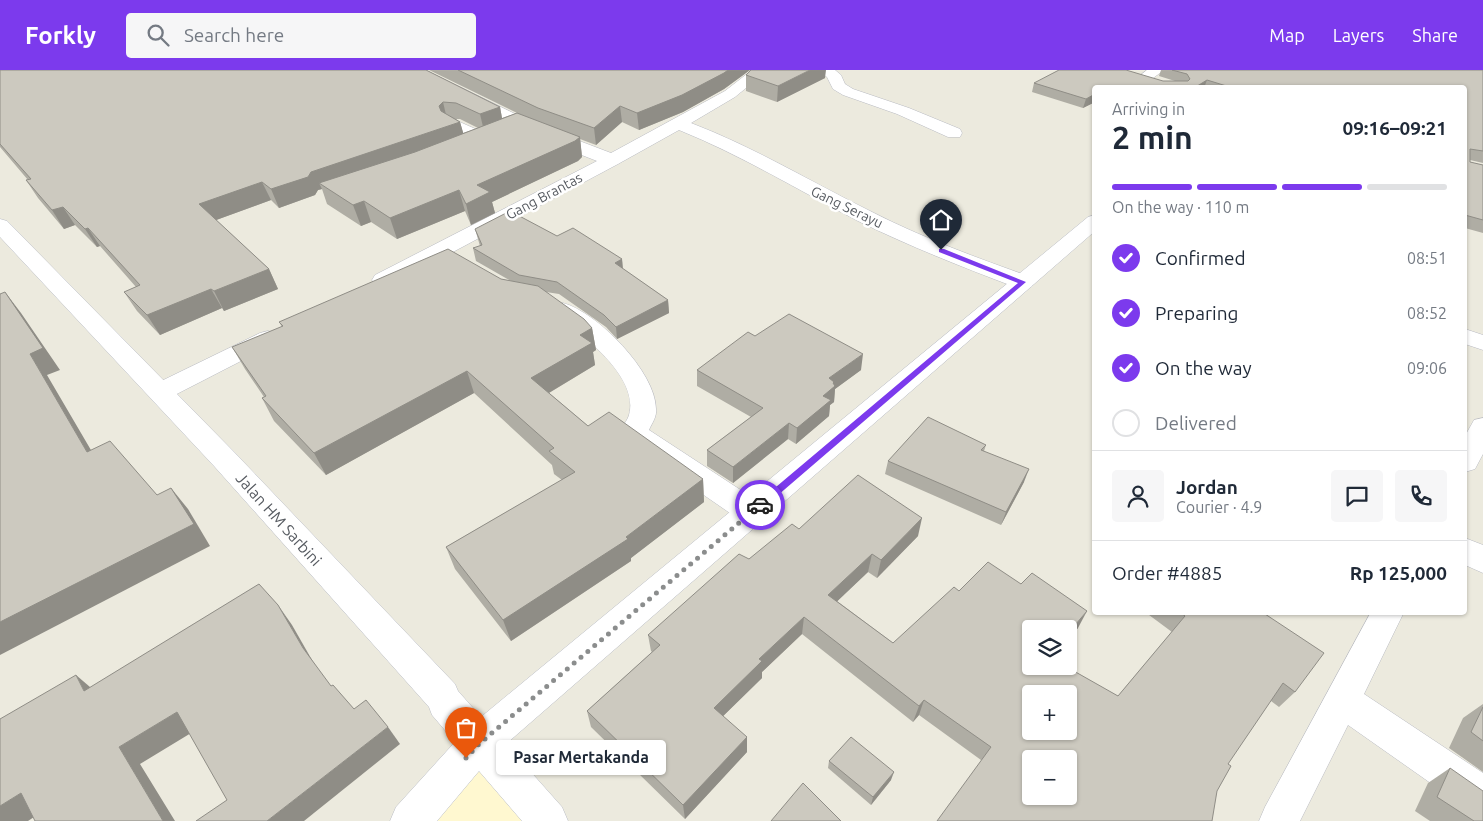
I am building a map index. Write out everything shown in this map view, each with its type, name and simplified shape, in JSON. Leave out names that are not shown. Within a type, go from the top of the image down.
[{"type":"street","points":[[414,70],[522,124],[612,160]]},
{"type":"street","points":[[824,70],[833,74],[838,86],[848,92],[903,111],[954,133]]},
{"type":"street","name":"Gang Brantas","points":[[362,290],[441,251],[612,160],[730,94],[754,71]]},
{"type":"street","points":[[1136,76],[1159,76]]},
{"type":"street","name":"Gang Serayu","points":[[677,123],[711,135],[744,151],[796,182],[924,244],[1023,282]]},
{"type":"street","points":[[453,124],[483,139]]},
{"type":"street","points":[[458,149],[522,124]]},
{"type":"street","points":[[410,821],[479,744],[1092,224]]},
{"type":"street","name":"Jalan HM Sarbini","points":[[0,225],[160,392],[442,696],[445,703],[479,744],[548,821]]},
{"type":"street","points":[[441,251],[464,265]]},
{"type":"street","points":[[543,300],[550,301],[597,334],[626,366],[641,392],[643,414],[641,421],[635,428],[637,435],[751,512]]},
{"type":"street","points":[[160,392],[283,330]]},
{"type":"street","points":[[1467,337],[1483,343]]},
{"type":"street","points":[[1467,458],[1483,427]]},
{"type":"street","points":[[1467,551],[1483,560]]},
{"type":"street","points":[[1279,821],[1386,615]]},
{"type":"street","points":[[1342,700],[1483,796]]},
{"type":"shaded area","points":[[479,743],[548,821],[410,821]]},
{"type":"building","points":[[0,70],[426,70],[500,107],[480,114],[456,103],[443,102],[439,106],[441,111],[460,122],[311,172],[308,177],[271,189],[262,182],[199,204],[269,269],[214,291],[211,289],[147,315],[124,292],[140,285],[88,228],[85,229],[63,207],[52,210],[26,180],[31,179],[0,144]]},
{"type":"building","points":[[458,70],[728,70],[682,95],[637,113],[620,106],[594,128],[538,108]]},
{"type":"building","points":[[751,70],[810,70],[778,86],[746,75]]},
{"type":"building","points":[[1059,70],[1126,70],[1163,81],[1188,81],[1190,79],[1187,74],[1172,70],[1483,70],[1483,151],[1470,149],[1470,162],[1483,165],[1483,220],[1467,216],[1467,85],[1223,85],[1207,80],[1199,85],[1092,85],[1092,96],[1086,99],[1034,83]]},
{"type":"building","points":[[517,113],[580,137],[575,141],[477,185],[490,192],[466,204],[459,190],[390,218],[364,201],[353,205],[319,183],[415,152]]},
{"type":"building","points":[[510,211],[557,236],[573,228],[622,259],[615,263],[668,300],[616,327],[604,315],[557,282],[519,275],[473,248],[482,245],[475,229]]},
{"type":"building","points":[[448,249],[501,279],[538,286],[584,319],[592,328],[580,335],[592,343],[531,378],[588,426],[609,412],[703,479],[626,537],[628,539],[503,620],[446,547],[575,472],[549,451],[554,448],[467,371],[314,453],[262,398],[266,396],[232,347],[283,326],[279,322]]},
{"type":"building","points":[[5,292],[43,348],[30,354],[87,452],[110,441],[157,495],[171,488],[194,524],[0,622],[0,294]]},
{"type":"building","points":[[789,314],[863,354],[829,378],[834,382],[835,386],[823,396],[831,400],[797,428],[789,423],[733,467],[707,450],[763,408],[697,370],[748,332],[755,336]]},
{"type":"building","points":[[928,417],[986,445],[981,450],[1029,469],[1006,512],[888,461]]},
{"type":"building","points":[[858,475],[922,518],[881,560],[872,554],[828,595],[893,643],[954,587],[959,591],[988,562],[1021,584],[1032,573],[1087,611],[1077,623],[1077,620],[1022,620],[1022,675],[1077,675],[1077,673],[1118,696],[1185,616],[1184,615],[1267,615],[1324,653],[1295,692],[1283,683],[1228,764],[1231,766],[1217,791],[1212,821],[937,821],[991,747],[924,700],[919,706],[804,617],[759,659],[762,661],[714,708],[747,737],[683,805],[587,711],[660,645],[648,635],[739,554],[749,559],[792,524],[799,529]]},
{"type":"building","points":[[259,584],[278,605],[303,648],[331,686],[333,685],[354,709],[366,700],[388,727],[267,821],[196,821],[227,800],[177,712],[119,747],[163,821],[35,821],[21,793],[0,806],[0,719],[76,675],[84,691]]},
{"type":"building","points":[[1483,707],[1483,741],[1471,732]]},
{"type":"building","points":[[851,737],[894,772],[873,797],[829,761]]},
{"type":"building","points":[[1450,768],[1483,791],[1483,821],[1474,821],[1437,797]]},
{"type":"building","points":[[803,783],[841,821],[771,821]]},
{"type":"way so far","points":[[466,758],[479,744],[760,505]]},
{"type":"place","name":"Pasar Mertakanda","points":[[466,758]]},
{"type":"route","points":[[760,505],[1023,282],[941,250]]}]
